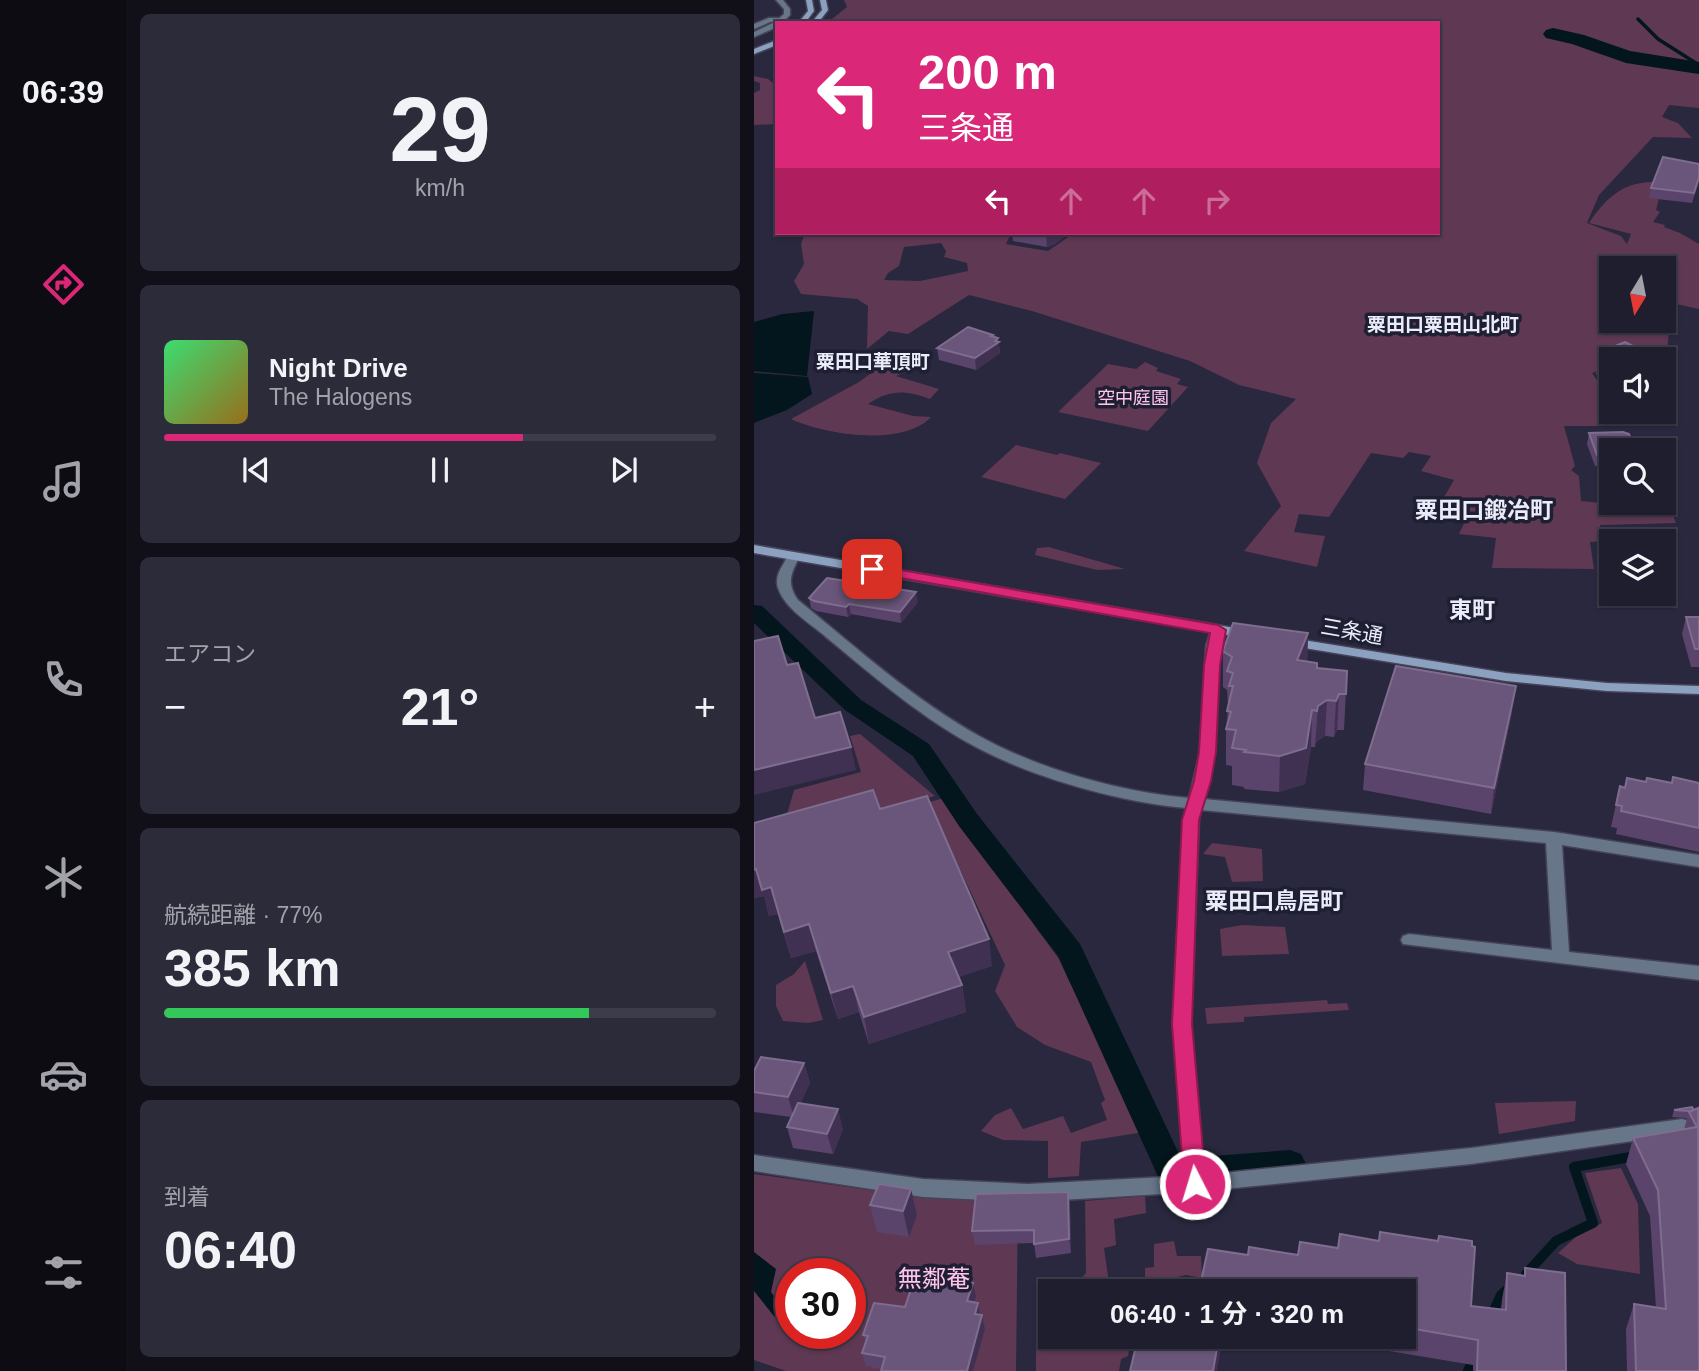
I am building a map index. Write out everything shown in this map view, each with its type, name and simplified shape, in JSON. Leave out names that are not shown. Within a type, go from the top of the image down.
[{"type":"main road","points":[[803,21],[811,11],[809,0]]},
{"type":"main road","points":[[816,21],[825,10],[823,0]]},
{"type":"main road","points":[[754,49],[775,41]]},
{"type":"main road","name":"三条通","points":[[754,548],[1218,630],[1530,680],[1699,690]]},
{"type":"street","points":[[779,0],[787,9],[787,15],[780,21]]},
{"type":"street","points":[[754,27],[769,20],[775,21]]},
{"type":"street","points":[[754,35],[775,24]]},
{"type":"street","points":[[794,555],[781,581],[793,603],[913,699],[976,741],[1011,757],[1086,782],[1176,802],[1554,838],[1699,862]]},
{"type":"street","points":[[1195,1184],[1182,1024],[1190,820],[1197,802],[1207,752],[1214,646],[1218,630]]},
{"type":"street","points":[[1554,838],[1561,957]]},
{"type":"street","points":[[1409,940],[1699,973]]},
{"type":"street","points":[[754,1163],[923,1188],[1029,1193],[1195,1184],[1471,1156],[1692,1126]]},
{"type":"green space","points":[[844,0],[1699,0],[1699,108],[1669,105],[1662,117],[1678,123],[1692,138],[1653,137],[1599,195],[1587,223],[1621,236],[1627,244],[1631,234],[1589,223],[1611,197],[1629,186],[1663,182],[1656,210],[1660,212],[1653,222],[1665,225],[1664,227],[1699,244],[1699,309],[1676,304],[1676,256],[1599,256],[1599,333],[1669,333],[1667,347],[1599,347],[1599,370],[1592,373],[1599,383],[1599,424],[1613,426],[1564,426],[1575,466],[1571,470],[1579,476],[1581,501],[1599,503],[1599,515],[1673,515],[1676,523],[1600,525],[1599,541],[1590,542],[1594,569],[1492,568],[1496,538],[1459,534],[1468,515],[1437,509],[1454,480],[1421,471],[1431,456],[1409,452],[1403,458],[1371,453],[1329,517],[1299,514],[1294,532],[1325,536],[1317,567],[1244,551],[1281,506],[1257,463],[1271,423],[1296,399],[1239,385],[1190,361],[1032,311],[969,295],[908,334],[889,331],[867,349],[868,306],[857,299],[801,294],[794,281],[804,264],[801,244],[804,235],[1010,235],[1006,244],[1048,251],[1071,235],[1440,235],[1440,21],[830,21],[847,7]],"holes":[[[941,243],[946,251],[944,257],[967,263],[968,271],[920,281],[884,280],[888,273],[899,266],[904,247]]]},
{"type":"green space","points":[[754,76],[768,79],[775,84],[775,124],[754,125],[754,93],[760,90],[760,83],[754,81]]},
{"type":"green space","points":[[893,357],[917,364],[915,368],[896,376],[939,389],[930,399],[913,394],[891,393],[868,404],[913,416],[931,417],[918,426],[902,432],[863,435],[823,430],[791,419],[859,382]]},
{"type":"green space","name":"空中庭園","points":[[1145,362],[1158,368],[1156,371],[1181,379],[1177,384],[1188,387],[1148,431],[1058,412],[1108,364],[1136,369]]},
{"type":"green space","points":[[1016,445],[1101,463],[1065,499],[981,477]]},
{"type":"green space","points":[[1049,547],[1125,569],[1097,570],[1035,555],[1037,548]]},
{"type":"green space","points":[[860,734],[935,796],[767,840],[788,811],[794,790],[861,772],[850,736]]},
{"type":"green space","points":[[944,798],[981,848],[996,861],[1036,928],[1059,959],[1136,1104],[1144,1132],[1081,1142],[1079,1176],[1048,1178],[1048,1141],[1003,1140],[981,1131],[995,1115],[1011,1108],[1023,1129],[1063,1116],[1071,1133],[1107,1120],[1101,1103],[1105,1100],[1091,1062],[1045,1045],[1017,1027],[995,991],[1005,965],[935,816],[882,815]]},
{"type":"green space","points":[[1212,843],[1262,849],[1263,881],[1232,882],[1225,857],[1203,854]]},
{"type":"green space","points":[[1242,925],[1285,927],[1289,954],[1222,956],[1220,929]]},
{"type":"green space","points":[[805,961],[823,1020],[808,1023],[783,1021],[776,1006],[776,985],[794,974]]},
{"type":"green space","points":[[1327,1000],[1328,1004],[1347,1003],[1349,1010],[1244,1017],[1244,1022],[1207,1024],[1205,1008]]},
{"type":"green space","points":[[1576,1101],[1575,1121],[1499,1134],[1495,1103]]},
{"type":"green space","points":[[1621,1168],[1638,1204],[1640,1274],[1577,1264],[1558,1253],[1578,1235],[1602,1223],[1585,1173]]},
{"type":"green space","name":"無鄰菴","points":[[754,1174],[869,1190],[1018,1199],[1016,1371],[786,1371],[754,1360]]},
{"type":"green space","points":[[1145,1196],[1146,1213],[1114,1219],[1116,1245],[1104,1248],[1108,1279],[1081,1279],[1086,1273],[1085,1201]]},
{"type":"green space","points":[[1174,1241],[1177,1256],[1201,1256],[1202,1278],[1186,1275],[1169,1279],[1145,1279],[1145,1268],[1154,1267],[1154,1244]]},
{"type":"green space","points":[[1036,1287],[1038,1349],[1129,1349],[1128,1356],[1121,1359],[1119,1371],[1036,1371]]},
{"type":"water","points":[[814,311],[807,376],[754,371],[754,322],[783,314]]},
{"type":"water","points":[[754,373],[808,377],[812,394],[787,410],[754,423]]},
{"type":"water","points":[[754,1252],[775,1268],[771,1292],[775,1298],[775,1317],[754,1291]]},
{"type":"building","points":[[1663,157],[1699,164],[1699,177],[1694,193],[1651,188]]},
{"type":"building","points":[[968,327],[993,335],[991,336],[998,338],[995,341],[999,342],[975,358],[937,348]]},
{"type":"building","points":[[1625,342],[1635,347],[1612,347]]},
{"type":"building","points":[[1623,432],[1629,434],[1630,438],[1599,438],[1597,455],[1589,433]]},
{"type":"building","points":[[827,578],[916,592],[900,612],[849,604],[846,607],[809,598]]},
{"type":"building","points":[[1686,617],[1699,617],[1699,649],[1695,649]]},
{"type":"building","points":[[1233,623],[1308,633],[1297,660],[1317,663],[1317,668],[1347,671],[1346,694],[1339,694],[1336,701],[1327,700],[1318,706],[1317,711],[1312,710],[1306,748],[1280,756],[1232,748],[1236,730],[1226,729],[1231,712],[1227,711],[1233,686],[1229,686],[1233,673],[1227,671],[1232,657],[1223,651]]},
{"type":"building","points":[[778,636],[787,665],[798,663],[815,718],[840,712],[851,747],[754,770],[754,641]]},
{"type":"building","points":[[1396,666],[1516,686],[1494,788],[1365,764]]},
{"type":"building","points":[[1673,777],[1699,783],[1699,828],[1621,811],[1622,806],[1616,805],[1620,786],[1625,788],[1627,778],[1646,782],[1647,778],[1672,783]]},
{"type":"building","points":[[873,790],[880,809],[927,796],[989,939],[948,952],[962,985],[864,1017],[853,986],[831,993],[809,924],[784,932],[771,887],[762,890],[756,869],[754,870],[754,823]]},
{"type":"building","points":[[761,1057],[804,1063],[788,1097],[754,1092],[754,1071]]},
{"type":"building","points":[[798,1103],[838,1109],[827,1134],[787,1127]]},
{"type":"building","points":[[1692,1107],[1694,1110],[1690,1111],[1674,1110]]},
{"type":"building","points":[[1698,1108],[1699,1371],[1636,1371],[1634,1304],[1666,1309],[1658,1190],[1633,1138],[1697,1127],[1689,1112]]},
{"type":"building","points":[[879,1184],[911,1189],[903,1211],[870,1205]]},
{"type":"building","points":[[1068,1192],[1069,1239],[1034,1244],[1034,1230],[972,1231],[976,1194]]},
{"type":"building","points":[[1380,1232],[1438,1241],[1439,1236],[1472,1241],[1472,1246],[1475,1247],[1471,1306],[1506,1310],[1507,1273],[1525,1276],[1525,1268],[1565,1273],[1566,1371],[1477,1371],[1478,1340],[1416,1329],[1416,1279],[1202,1279],[1208,1249],[1248,1255],[1249,1247],[1298,1255],[1300,1242],[1338,1248],[1340,1234],[1379,1241]]},
{"type":"building","points":[[926,1272],[957,1277],[955,1281],[973,1283],[967,1301],[978,1303],[975,1314],[982,1315],[967,1371],[881,1371],[885,1357],[862,1353],[866,1349],[866,1326],[874,1303],[905,1307],[911,1289],[920,1290]]},
{"type":"building","points":[[1135,1349],[1217,1349],[1213,1371],[1130,1371]]},
{"type":"waterway","points":[[1638,19],[1658,39],[1699,65]]},
{"type":"waterway","points":[[1553,34],[1577,39],[1626,57],[1699,68]]},
{"type":"waterway","points":[[754,611],[853,705],[921,750],[968,820],[1070,951],[1172,1173]]},
{"type":"waterway","points":[[1526,1274],[1556,1241],[1593,1223],[1574,1167],[1636,1156]]},
{"type":"waterway","points":[[1214,1170],[1290,1164]]},
{"type":"waterway","points":[[1491,1317],[1501,1295],[1508,1289]]},
{"type":"waterway","points":[[1468,1371],[1474,1357]]},
{"type":"district","name":"粟田口粟田山北町","points":[[1443,324]]},
{"type":"district","name":"粟田口華頂町","points":[[873,361]]},
{"type":"district","name":"粟田口鍛冶町","points":[[1484,510]]},
{"type":"district","name":"東町","points":[[1472,610]]},
{"type":"district","name":"粟田口鳥居町","points":[[1274,901]]},
{"type":"route","points":[[872,569],[1218,630],[1212,665],[1207,752],[1197,802],[1192,809],[1190,820],[1182,1024],[1195,1184]]}]
